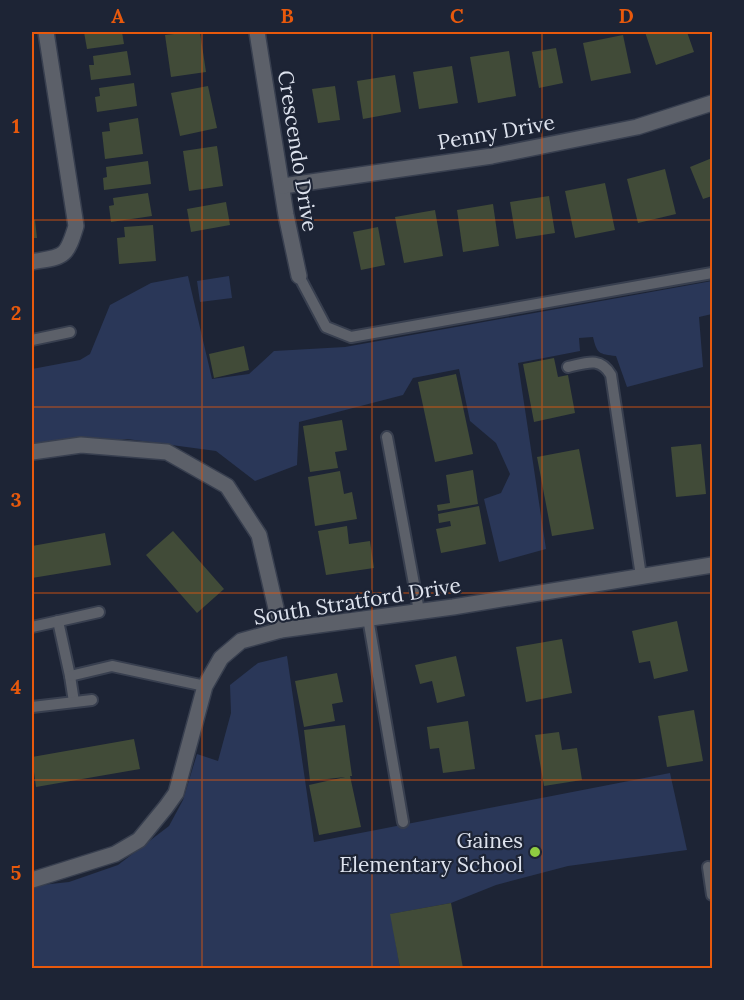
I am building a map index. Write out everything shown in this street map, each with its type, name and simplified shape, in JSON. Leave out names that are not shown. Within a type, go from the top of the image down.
[{"type":"street","points":[[32,262],[61,256],[70,247],[76,225],[46,32]]},
{"type":"street","name":"Crescendo Drive","points":[[257,32],[286,215],[299,276]]},
{"type":"street","name":"Penny Drive","points":[[283,186],[492,156],[637,127],[712,103]]},
{"type":"street","points":[[32,452],[81,445],[167,452],[227,486],[259,535],[281,630]]},
{"type":"street","name":"South Stratford Drive","points":[[32,880],[115,854],[139,840],[176,793],[205,686],[221,658],[242,641],[281,630],[712,565]]},
{"type":"lane","points":[[257,32],[262,32]]},
{"type":"lane","points":[[299,276],[326,327],[351,337],[712,273]]},
{"type":"lane","points":[[32,340],[70,332]]},
{"type":"lane","points":[[568,367],[590,362],[600,363],[611,375],[641,576]]},
{"type":"lane","points":[[387,437],[418,611]]},
{"type":"lane","points":[[32,627],[99,612]]},
{"type":"lane","points":[[368,618],[403,822]]},
{"type":"lane","points":[[58,621],[74,702]]},
{"type":"lane","points":[[70,676],[112,666],[205,686]]},
{"type":"lane","points":[[32,707],[92,700]]},
{"type":"lane","points":[[708,867],[712,895]]},
{"type":"shaded area","points":[[188,276],[212,379],[249,374],[274,351],[345,347],[712,281],[712,314],[699,317],[703,367],[627,387],[616,356],[600,352],[593,337],[579,338],[580,351],[518,363],[546,549],[499,562],[484,499],[501,493],[510,474],[496,443],[470,421],[459,369],[413,378],[403,395],[299,422],[297,465],[255,481],[216,451],[127,439],[32,449],[32,369],[80,360],[90,354],[110,305],[151,283]]},
{"type":"shaded area","points":[[229,276],[232,298],[200,302],[197,281]]},
{"type":"shaded area","points":[[287,656],[314,842],[670,773],[687,850],[568,866],[496,885],[451,903],[391,914],[400,968],[32,968],[32,886],[69,882],[118,865],[169,826],[183,800],[197,754],[218,761],[231,713],[230,685],[258,663]]},
{"type":"building","points":[[84,32],[122,32],[124,44],[87,49]]},
{"type":"building","points":[[200,32],[206,72],[171,77],[165,35]]},
{"type":"building","points":[[645,32],[687,32],[694,52],[656,65]]},
{"type":"building","points":[[623,35],[631,73],[591,81],[583,43]]},
{"type":"building","points":[[556,48],[563,83],[539,88],[532,52]]},
{"type":"building","points":[[127,51],[131,75],[91,80],[89,65],[94,65],[93,56]]},
{"type":"building","points":[[509,51],[516,96],[478,103],[470,57]]},
{"type":"building","points":[[452,66],[458,103],[419,109],[413,72]]},
{"type":"building","points":[[395,75],[401,112],[363,119],[357,81]]},
{"type":"building","points":[[134,83],[137,106],[97,112],[95,97],[100,96],[99,88]]},
{"type":"building","points":[[208,86],[217,128],[180,136],[171,93]]},
{"type":"building","points":[[335,86],[340,120],[318,123],[312,89]]},
{"type":"building","points":[[138,118],[143,154],[105,159],[102,132],[110,131],[109,123]]},
{"type":"building","points":[[217,146],[223,186],[189,191],[183,151]]},
{"type":"building","points":[[712,158],[712,196],[703,199],[690,167]]},
{"type":"building","points":[[148,161],[151,184],[104,190],[103,178],[107,177],[106,167]]},
{"type":"building","points":[[665,169],[676,214],[638,223],[627,179]]},
{"type":"building","points":[[605,183],[615,230],[575,238],[565,191]]},
{"type":"building","points":[[148,193],[152,216],[111,222],[109,206],[114,205],[113,198]]},
{"type":"building","points":[[549,196],[555,233],[516,239],[510,202]]},
{"type":"building","points":[[226,202],[230,225],[191,232],[187,209]]},
{"type":"building","points":[[493,204],[499,246],[463,252],[457,210]]},
{"type":"building","points":[[435,210],[443,256],[404,263],[395,217]]},
{"type":"building","points":[[35,220],[37,238],[32,238],[32,221]]},
{"type":"building","points":[[153,225],[156,261],[119,264],[117,238],[125,237],[124,227]]},
{"type":"building","points":[[378,227],[385,265],[361,270],[353,232]]},
{"type":"building","points":[[244,346],[249,370],[214,378],[209,354]]},
{"type":"building","points":[[554,358],[558,377],[568,375],[575,413],[534,422],[523,364]]},
{"type":"building","points":[[456,374],[473,454],[435,462],[418,382]]},
{"type":"building","points":[[342,420],[347,450],[335,452],[338,468],[310,472],[303,426]]},
{"type":"building","points":[[701,444],[706,494],[676,497],[671,447]]},
{"type":"building","points":[[579,449],[594,529],[552,536],[537,457]]},
{"type":"building","points":[[473,470],[478,504],[438,511],[437,505],[450,503],[446,475]]},
{"type":"building","points":[[340,471],[344,494],[352,492],[357,519],[315,526],[308,477]]},
{"type":"building","points":[[479,506],[486,544],[441,553],[436,529],[451,526],[450,521],[439,523],[438,514]]},
{"type":"building","points":[[347,526],[349,544],[370,541],[374,568],[326,575],[318,531]]},
{"type":"building","points":[[173,531],[224,589],[197,613],[146,555]]},
{"type":"building","points":[[105,533],[111,565],[32,578],[32,546]]},
{"type":"building","points":[[677,621],[688,671],[654,679],[650,661],[639,663],[632,631]]},
{"type":"building","points":[[562,639],[572,693],[526,702],[516,647]]},
{"type":"building","points":[[456,656],[465,696],[437,703],[432,681],[420,684],[415,665]]},
{"type":"building","points":[[337,673],[343,702],[332,704],[335,721],[304,727],[295,681]]},
{"type":"building","points":[[694,710],[703,761],[667,767],[658,716]]},
{"type":"building","points":[[468,721],[475,769],[443,773],[439,748],[430,749],[427,727]]},
{"type":"building","points":[[345,725],[352,776],[350,776],[361,827],[319,835],[309,785],[345,777],[310,781],[304,730]]},
{"type":"building","points":[[559,732],[562,750],[577,748],[582,780],[544,786],[535,735]]},
{"type":"building","points":[[134,739],[140,769],[36,787],[32,757]]},
{"type":"building","points":[[451,903],[463,968],[400,968],[390,914]]},
{"type":"place","name":"Gaines Elementary School","points":[[535,852]]}]
